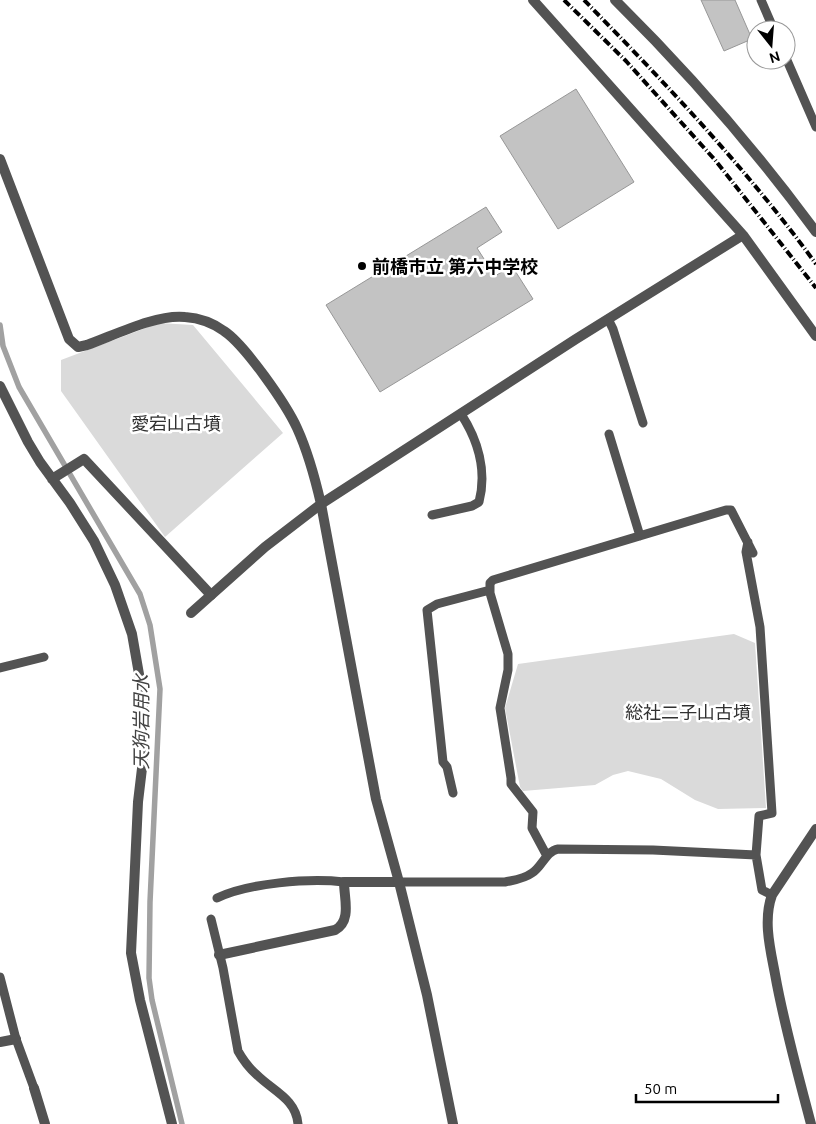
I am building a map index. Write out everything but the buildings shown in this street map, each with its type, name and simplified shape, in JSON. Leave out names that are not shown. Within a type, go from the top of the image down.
[{"type":"street","points":[[533,0],[743,236],[816,336]]},
{"type":"street","points":[[615,0],[688,74],[738,131],[816,232]]},
{"type":"street","points":[[0,159],[4,184],[72,344],[78,347],[87,345],[152,321],[174,317],[200,320],[225,332],[236,341],[270,384],[290,416],[305,449],[321,504],[376,799],[399,882],[429,1005],[453,1124]]},
{"type":"street","points":[[191,613],[265,547],[321,504],[743,236]]},
{"type":"street","points":[[0,386],[28,442],[94,541],[115,585],[134,644],[143,697],[143,760],[138,802],[130,953],[172,1124]]},
{"type":"street","points":[[52,479],[84,459],[211,595]]},
{"type":"street","points":[[811,1124],[781,1013],[770,952],[767,922],[768,904],[772,895],[816,829]]},
{"type":"street","points":[[220,955],[334,930],[345,919],[344,882],[399,882]]},
{"type":"street","points":[[0,1042],[16,1039]]},
{"type":"street","points":[[34,1088],[45,1124]]},
{"type":"lane","points":[[760,0],[769,20]]},
{"type":"lane","points":[[791,70],[816,127]]},
{"type":"lane","points":[[608,320],[613,328],[643,423]]},
{"type":"lane","points":[[432,515],[472,506],[479,502],[482,466],[471,430],[461,414]]},
{"type":"lane","points":[[609,434],[640,536]]},
{"type":"lane","points":[[547,856],[532,828],[533,812],[511,784],[500,708],[508,670],[508,654],[490,590],[490,583],[493,580],[726,510],[731,510],[753,553]]},
{"type":"lane","points":[[748,542],[746,552],[760,627],[772,813],[759,816],[756,855],[762,890],[772,895]]},
{"type":"lane","points":[[452,793],[447,767],[443,762],[427,610],[437,604],[490,590]]},
{"type":"lane","points":[[0,668],[44,657]]},
{"type":"lane","points":[[399,882],[505,882],[521,879],[532,873],[542,864],[553,850],[558,849],[653,850],[756,855]]},
{"type":"lane","points":[[217,898],[235,890],[294,881],[324,880],[344,882]]},
{"type":"lane","points":[[211,919],[220,955],[238,1050],[244,1061],[256,1075],[294,1106],[298,1124]]},
{"type":"lane","points":[[0,976],[16,1039],[34,1088]]},
{"type":"green space","name":"愛宕山古墳","points":[[159,323],[193,325],[283,433],[165,537],[61,391],[61,360]]},
{"type":"green space","name":"総社二子山古墳","points":[[734,634],[755,643],[766,808],[718,809],[695,800],[661,779],[628,771],[613,775],[595,785],[523,791],[520,787],[505,708],[518,664]]},
{"type":"waterway","name":"天狗岩用水","points":[[0,325],[3,346],[19,387],[140,594],[150,625],[160,689],[150,902],[149,978],[152,1000],[182,1124]]},
{"type":"railway","points":[[564,0],[626,61],[715,160],[816,288]]},
{"type":"railway","points":[[584,0],[705,128],[762,194],[816,264]]},
{"type":"place","name":"前橋市立 第六中学校","points":[[362,266]]}]
